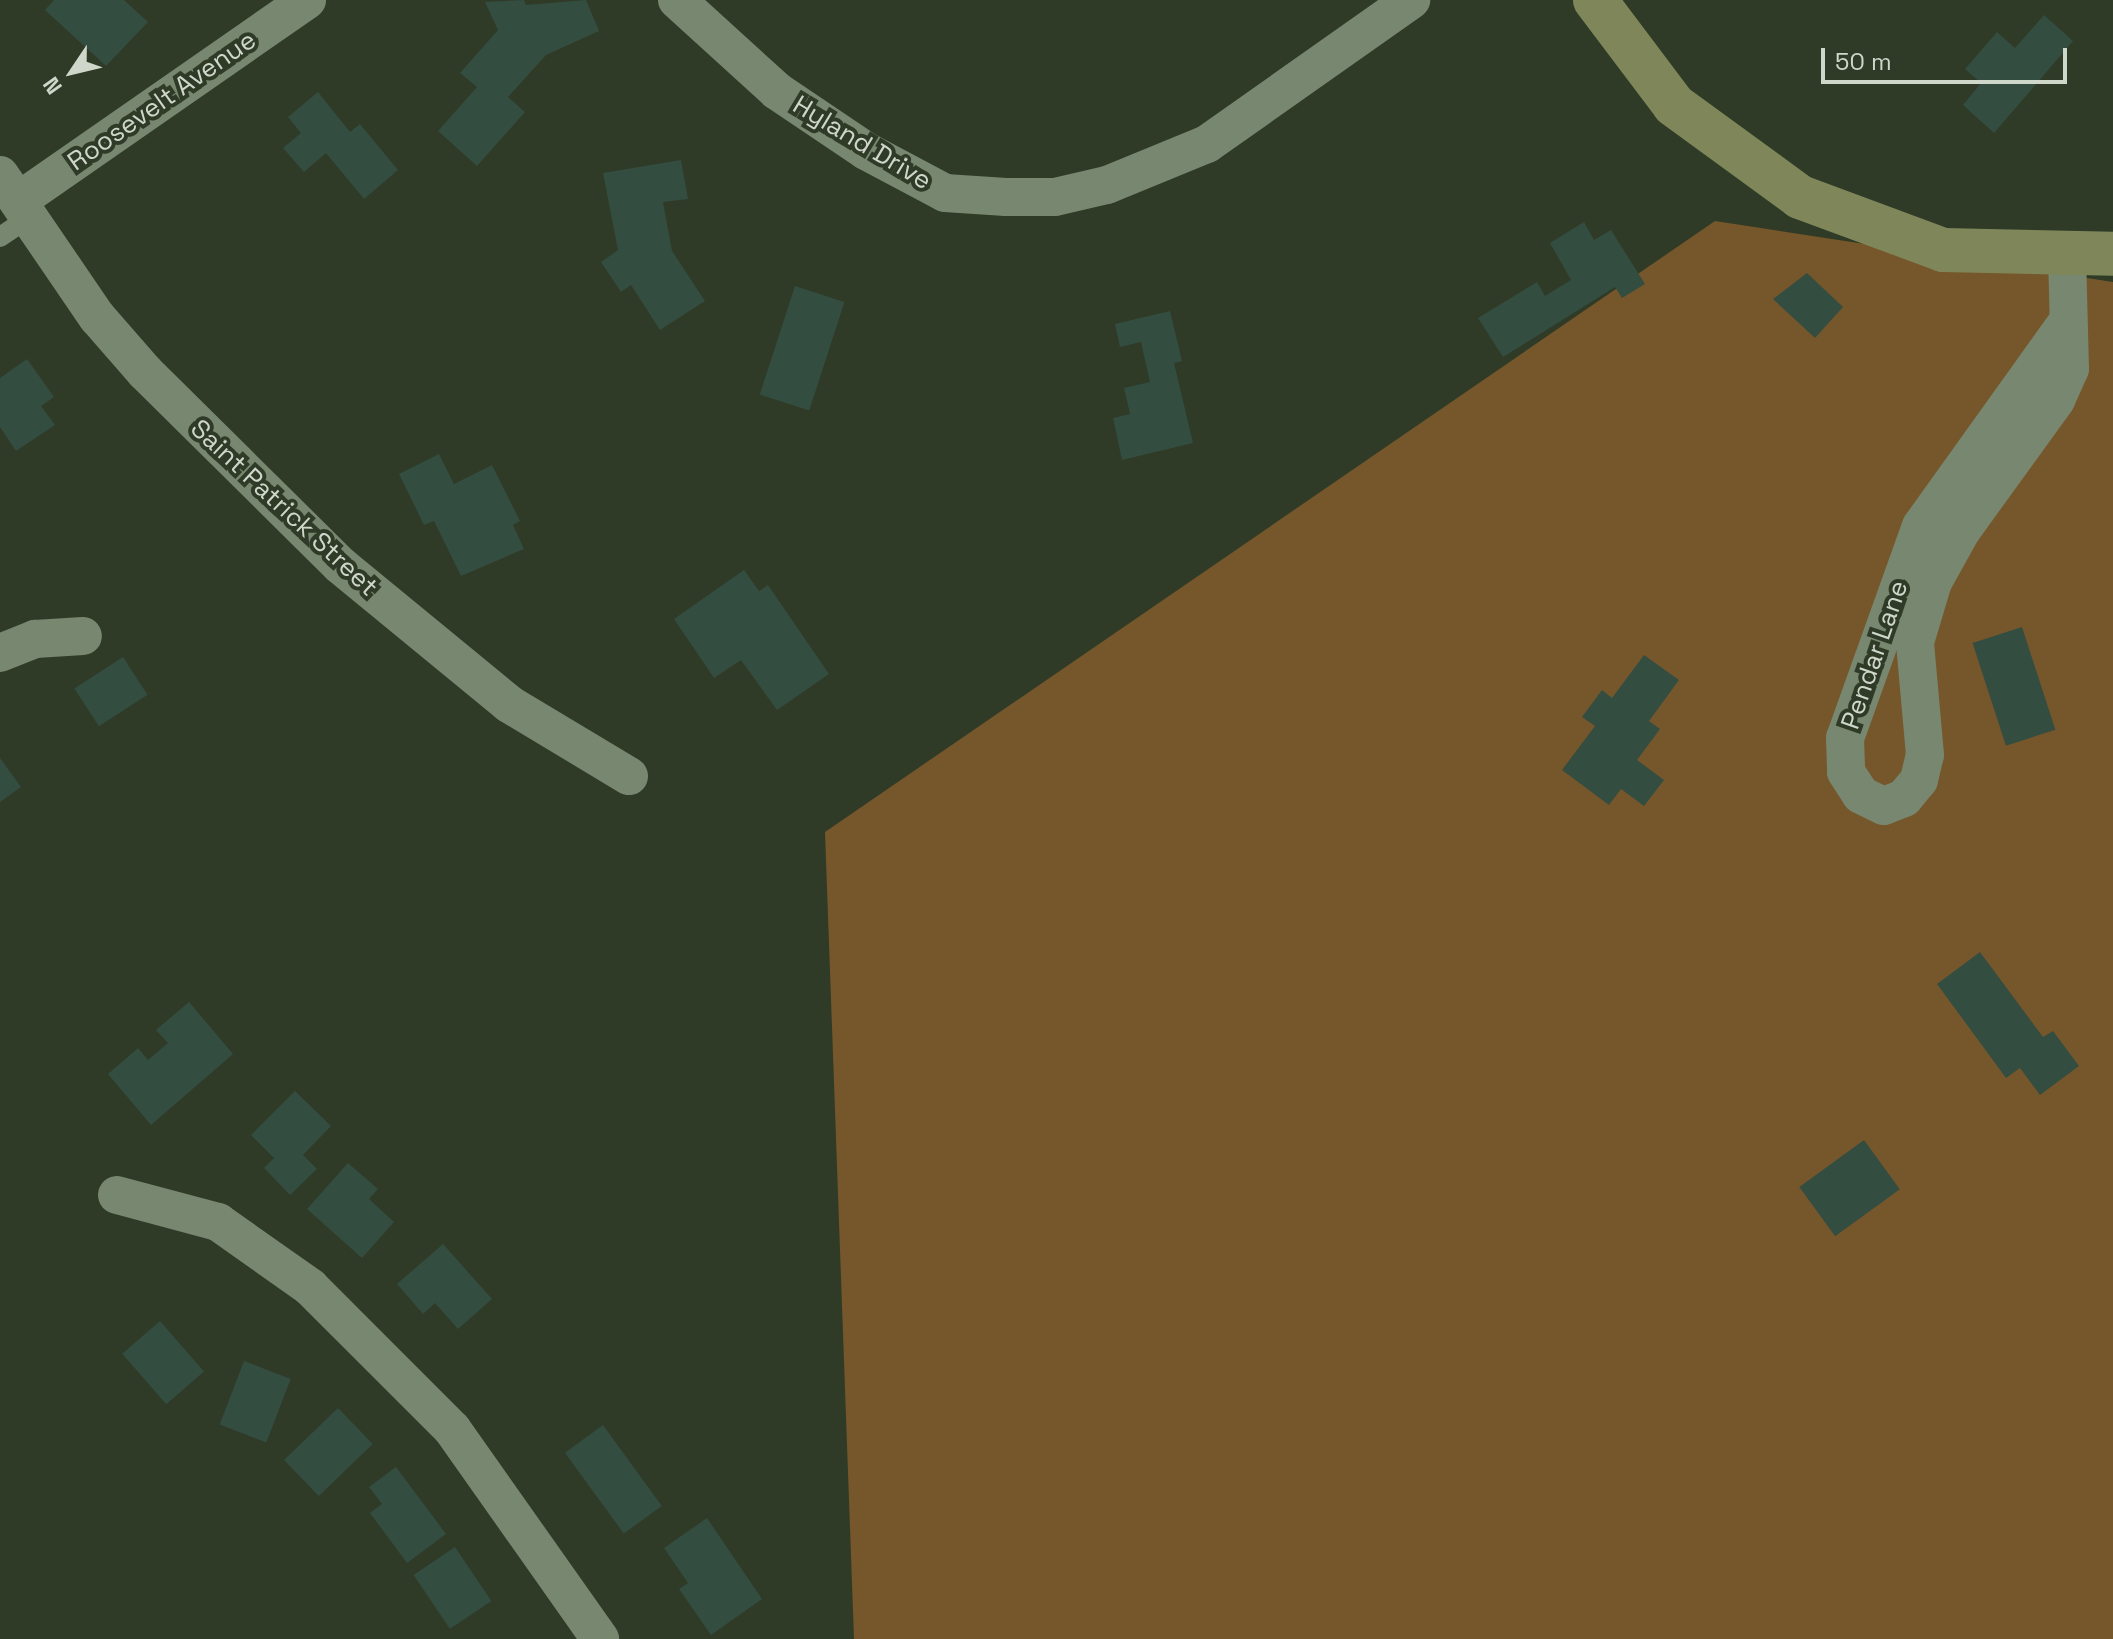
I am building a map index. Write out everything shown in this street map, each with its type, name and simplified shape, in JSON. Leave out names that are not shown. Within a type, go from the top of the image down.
[{"type":"street","name":"Roosevelt Avenue","points":[[11,208],[307,0]]},
{"type":"street","name":"Hyland Drive","points":[[677,0],[777,91],[866,151],[945,193],[1006,197],[1055,197],[1107,185],[1207,144],[1411,0]]},
{"type":"street","points":[[1595,0],[1674,105],[1800,197],[1943,250],[2113,254]]},
{"type":"street","name":"Saint Patrick Street","points":[[11,208],[145,372],[340,565],[509,704],[629,776]]},
{"type":"street","name":"Pendar Lane","points":[[2065,325],[1921,526],[1845,738],[1846,772],[1861,795],[1884,806],[1904,798],[1919,780],[1925,755],[1915,642],[1933,582],[1962,530],[2056,400],[2070,369],[2065,325],[2067,254]]},
{"type":"street","points":[[0,653],[35,639],[83,636]]},
{"type":"street","points":[[117,1195],[218,1222],[310,1287],[452,1429],[600,1639]]},
{"type":"shaded area","points":[[1715,221],[2113,282],[2113,1639],[854,1639],[825,832]]},
{"type":"building","points":[[54,0],[124,0],[148,22],[106,66],[45,10]]},
{"type":"building","points":[[524,0],[526,5],[586,0],[599,31],[546,55],[508,97],[525,112],[477,166],[438,131],[477,87],[460,73],[498,30],[485,2]]},
{"type":"building","points":[[2044,15],[2073,41],[1994,133],[1963,105],[1981,83],[1965,69],[1997,32],[2015,48]]},
{"type":"building","points":[[318,92],[350,132],[360,124],[398,170],[364,199],[326,153],[304,172],[283,148],[301,133],[288,117]]},
{"type":"building","points":[[681,160],[688,199],[663,202],[672,251],[705,301],[660,330],[631,285],[621,292],[601,262],[618,250],[603,173]]},
{"type":"building","points":[[1584,222],[1594,240],[1611,230],[1645,284],[1622,298],[1615,287],[1503,357],[1478,318],[1537,282],[1545,296],[1571,280],[1550,243]]},
{"type":"building","points":[[1807,273],[1843,307],[1815,338],[1773,299]]},
{"type":"building","points":[[795,286],[844,302],[809,410],[760,394]]},
{"type":"building","points":[[1170,311],[1182,361],[1174,363],[1193,443],[1122,460],[1113,418],[1130,414],[1124,388],[1150,382],[1141,342],[1120,347],[1115,324]]},
{"type":"building","points":[[27,359],[54,397],[41,406],[55,425],[16,451],[0,427],[0,378]]},
{"type":"building","points":[[439,454],[454,484],[492,465],[520,521],[513,525],[524,549],[461,576],[434,521],[424,525],[399,474]]},
{"type":"building","points":[[744,570],[759,591],[768,585],[829,674],[777,710],[741,660],[714,678],[674,619]]},
{"type":"building","points":[[2022,627],[2055,730],[2006,746],[1973,643]]},
{"type":"building","points":[[1644,655],[1679,680],[1649,721],[1660,729],[1637,760],[1664,780],[1644,806],[1621,789],[1609,805],[1562,770],[1595,726],[1582,717],[1602,690],[1612,698]]},
{"type":"building","points":[[123,657],[148,695],[99,726],[74,689]]},
{"type":"building","points":[[0,758],[21,787],[0,802]]},
{"type":"building","points":[[1980,952],[2043,1037],[2053,1031],[2079,1066],[2040,1095],[2020,1068],[2006,1078],[1937,984]]},
{"type":"building","points":[[189,1002],[233,1054],[151,1125],[108,1074],[138,1048],[148,1060],[168,1043],[156,1030]]},
{"type":"building","points":[[295,1091],[331,1126],[303,1155],[317,1169],[290,1195],[264,1168],[274,1158],[251,1135]]},
{"type":"building","points":[[1864,1140],[1900,1189],[1835,1236],[1799,1187]]},
{"type":"building","points":[[348,1163],[378,1189],[369,1199],[394,1222],[362,1258],[307,1209]]},
{"type":"building","points":[[443,1244],[492,1299],[458,1329],[435,1303],[423,1314],[397,1284]]},
{"type":"building","points":[[160,1321],[204,1372],[166,1404],[122,1354]]},
{"type":"building","points":[[244,1361],[291,1379],[266,1442],[220,1424]]},
{"type":"building","points":[[338,1408],[373,1444],[319,1496],[284,1460]]},
{"type":"building","points":[[603,1425],[662,1506],[624,1534],[565,1453]]},
{"type":"building","points":[[396,1467],[446,1534],[407,1563],[370,1513],[382,1504],[369,1487]]},
{"type":"building","points":[[707,1518],[762,1599],[711,1635],[679,1589],[688,1583],[664,1548]]},
{"type":"building","points":[[455,1547],[491,1601],[450,1629],[414,1575]]}]
